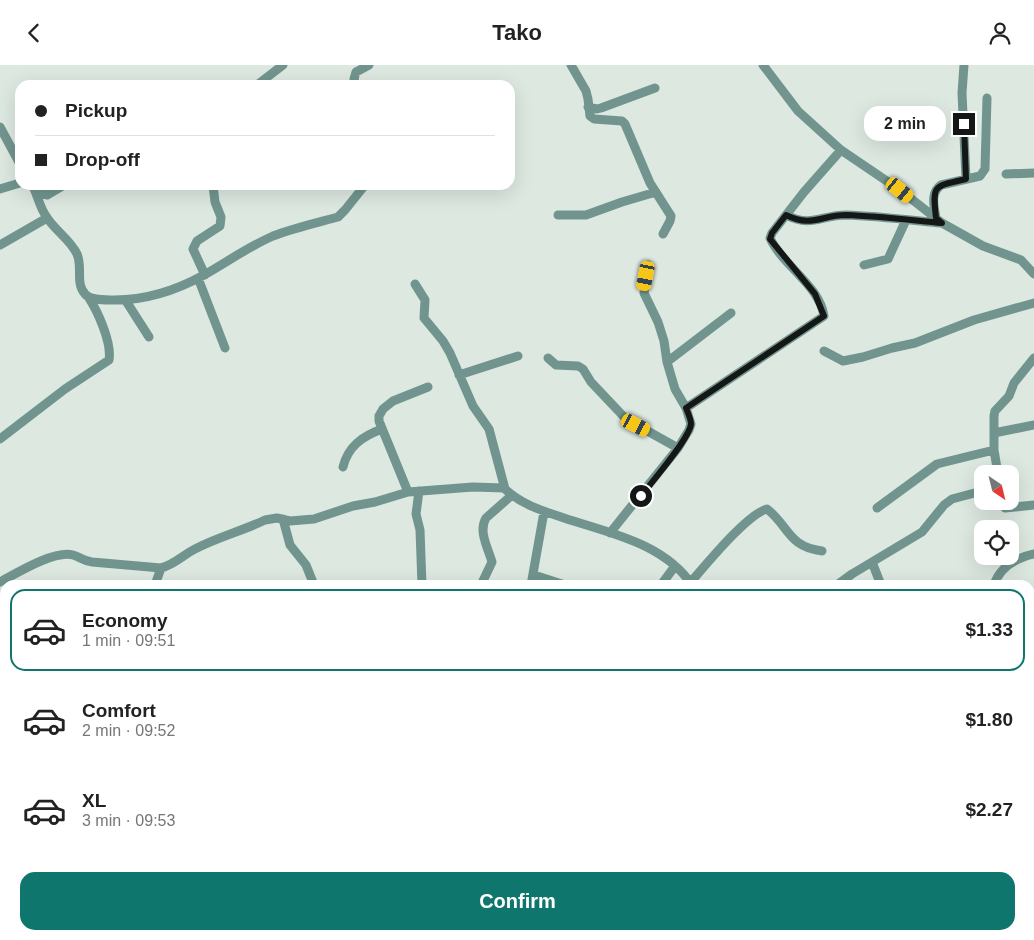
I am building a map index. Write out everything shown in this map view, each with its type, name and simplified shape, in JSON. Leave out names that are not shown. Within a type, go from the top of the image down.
[{"type":"street","points":[[264,80],[283,65]]},
{"type":"street","points":[[354,80],[356,72],[369,65]]},
{"type":"street","points":[[571,65],[586,91],[588,113],[592,118],[624,122],[650,183],[671,216],[663,234]]},
{"type":"street","points":[[964,65],[962,93],[966,179]]},
{"type":"street","points":[[766,66],[798,111],[841,150],[900,190],[939,221],[983,246],[1021,260],[1034,274]]},
{"type":"street","points":[[588,107],[601,108],[655,88]]},
{"type":"street","points":[[939,221],[934,194],[936,189],[941,185],[980,176],[985,169],[987,98]]},
{"type":"street","points":[[1,130],[15,155]]},
{"type":"street","points":[[686,408],[824,316],[815,294],[770,239],[772,233],[804,192],[841,150]]},
{"type":"street","points":[[1006,174],[1034,173]]},
{"type":"street","points":[[0,189],[15,184]]},
{"type":"street","points":[[0,439],[65,389],[109,360],[110,353],[99,314],[82,291],[76,253],[46,218],[35,190]]},
{"type":"street","points":[[38,190],[47,195],[56,190]]},
{"type":"street","points":[[214,190],[215,202],[221,217],[220,226],[197,241],[193,249],[225,348]]},
{"type":"street","points":[[89,298],[126,301],[152,296],[201,276],[246,249],[273,236],[338,217],[361,190]]},
{"type":"street","points":[[558,215],[586,215],[656,192]]},
{"type":"street","points":[[786,215],[794,219],[810,222],[842,215],[939,221]]},
{"type":"street","points":[[0,245],[46,218]]},
{"type":"street","points":[[864,265],[888,259],[906,220]]},
{"type":"street","points":[[610,533],[678,448],[691,424],[686,408],[675,389],[658,322],[644,293],[648,265]]},
{"type":"street","points":[[415,283],[425,300],[424,318],[443,341],[456,364],[473,407],[489,429],[504,488],[512,495],[544,512],[648,547],[675,566],[687,580]]},
{"type":"street","points":[[126,301],[149,337]]},
{"type":"street","points":[[824,351],[843,361],[863,357],[915,343],[974,320],[1034,303]]},
{"type":"street","points":[[667,362],[730,313]]},
{"type":"street","points":[[459,375],[518,356]]},
{"type":"street","points":[[548,358],[556,365],[578,366],[584,369],[591,382],[626,419],[678,448]]},
{"type":"street","points":[[996,465],[994,450],[995,411],[1006,401],[1014,383],[1034,358]]},
{"type":"street","points":[[408,491],[382,429],[379,416],[392,401],[428,387]]},
{"type":"street","points":[[994,433],[1034,425]]},
{"type":"street","points":[[343,467],[350,449],[368,435],[382,429]]},
{"type":"street","points":[[877,508],[937,464],[994,450]]},
{"type":"street","points":[[4,580],[43,560],[64,555],[73,555],[82,560],[92,562],[161,568],[170,565],[195,549],[216,539],[265,520],[277,518],[299,522],[314,519],[352,506],[375,502],[408,491],[473,487],[504,488]]},
{"type":"street","points":[[419,491],[416,514],[420,530],[422,580]]},
{"type":"street","points":[[845,580],[922,533],[944,505],[952,499],[974,493]]},
{"type":"street","points":[[483,580],[492,561],[484,540],[484,522],[512,495]]},
{"type":"street","points":[[1019,507],[1034,505]]},
{"type":"street","points":[[694,580],[725,542],[763,510],[767,509],[790,537],[802,546],[822,551]]},
{"type":"street","points":[[532,580],[544,512]]},
{"type":"street","points":[[282,519],[290,545],[306,565],[312,580]]},
{"type":"street","points":[[997,580],[1002,570],[1009,564],[1034,553]]},
{"type":"street","points":[[872,562],[879,580]]},
{"type":"street","points":[[665,580],[675,566]]},
{"type":"street","points":[[157,580],[161,568]]},
{"type":"street","points":[[534,575],[550,580]]},
{"type":"route","points":[[641,496],[678,448],[689,430],[691,424],[686,408],[824,316],[824,311],[815,294],[770,239],[772,233],[786,215],[794,219],[810,222],[828,217],[858,215],[942,223],[936,218],[934,194],[941,185],[966,179],[964,124]]}]
